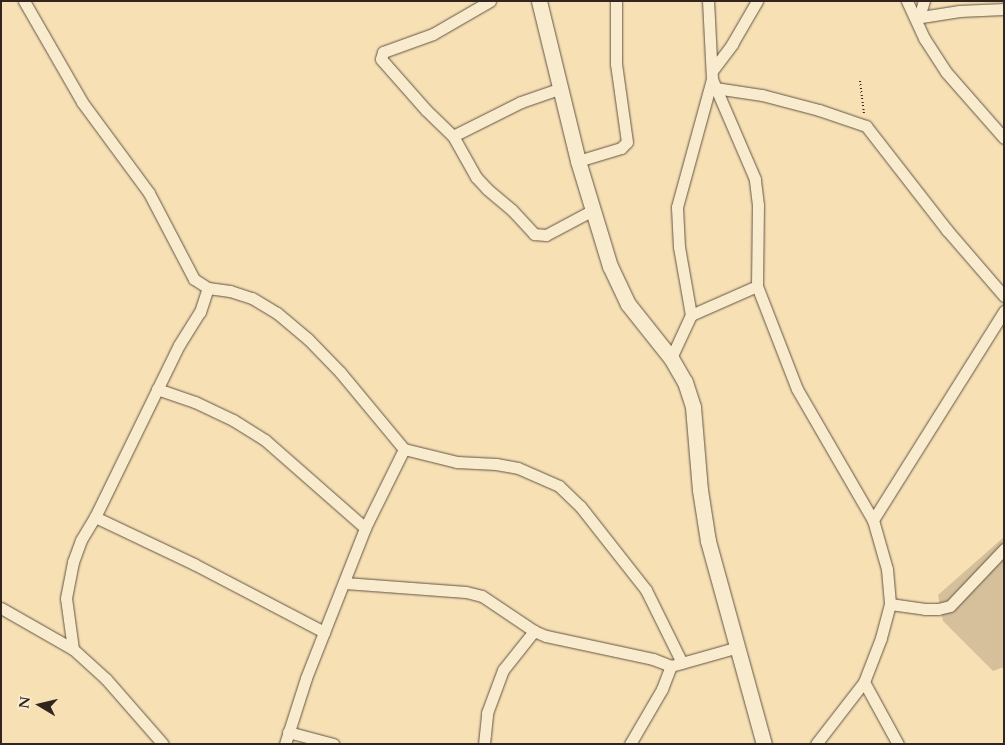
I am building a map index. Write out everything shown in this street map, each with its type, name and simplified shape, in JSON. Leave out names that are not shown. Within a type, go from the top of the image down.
[{"type":"street","points":[[24,1],[82,102],[149,193],[164,218],[186,267],[200,284],[208,288],[230,291],[252,298],[277,313],[302,334],[340,372],[404,449],[457,462],[496,464],[518,468],[558,486],[580,506],[646,590],[677,664]]},
{"type":"street","points":[[490,1],[433,34],[380,54],[381,60],[453,136],[476,177],[534,234],[546,235],[593,210]]},
{"type":"street","points":[[539,1],[558,89],[610,266],[625,297],[671,358],[685,382],[693,407],[700,490],[708,541],[764,744]]},
{"type":"street","points":[[578,161],[621,148],[627,142],[616,64],[616,1]]},
{"type":"street","points":[[708,1],[713,79],[755,178],[758,205],[757,286],[797,389],[873,520],[887,569],[890,604],[881,638],[864,682],[816,744]]},
{"type":"street","points":[[671,358],[691,315],[678,247],[677,207],[713,79],[757,1]]},
{"type":"street","points":[[907,1],[917,18],[924,38],[946,72],[1004,138]]},
{"type":"street","points":[[917,18],[924,1]]},
{"type":"street","points":[[917,18],[959,11],[1004,9]]},
{"type":"street","points":[[713,79],[866,126],[947,230],[1004,296]]},
{"type":"street","points":[[453,136],[521,102],[558,89]]},
{"type":"street","points":[[691,315],[757,286]]},
{"type":"street","points":[[73,649],[66,598],[69,580],[81,540],[95,517],[179,345],[200,312],[208,288]]},
{"type":"street","points":[[873,520],[1004,311]]},
{"type":"street","points":[[157,390],[195,402],[233,420],[265,440],[365,528]]},
{"type":"street","points":[[333,744],[287,738],[324,632],[345,583],[365,528],[404,449]]},
{"type":"street","points":[[95,517],[194,564],[324,632]]},
{"type":"street","points":[[890,604],[938,610],[950,606],[1004,549]]},
{"type":"street","points":[[345,583],[466,592],[482,596],[534,632],[568,642],[677,664],[738,647]]},
{"type":"street","points":[[1,608],[73,649],[106,680],[163,744]]},
{"type":"street","points":[[484,744],[487,713],[503,670],[534,632]]},
{"type":"street","points":[[630,744],[677,664]]},
{"type":"street","points":[[864,682],[898,744]]},
{"type":"path","points":[[860,81],[866,126]]},
{"type":"shaded area","points":[[1004,537],[1004,667],[993,671],[943,621],[938,595]]}]
